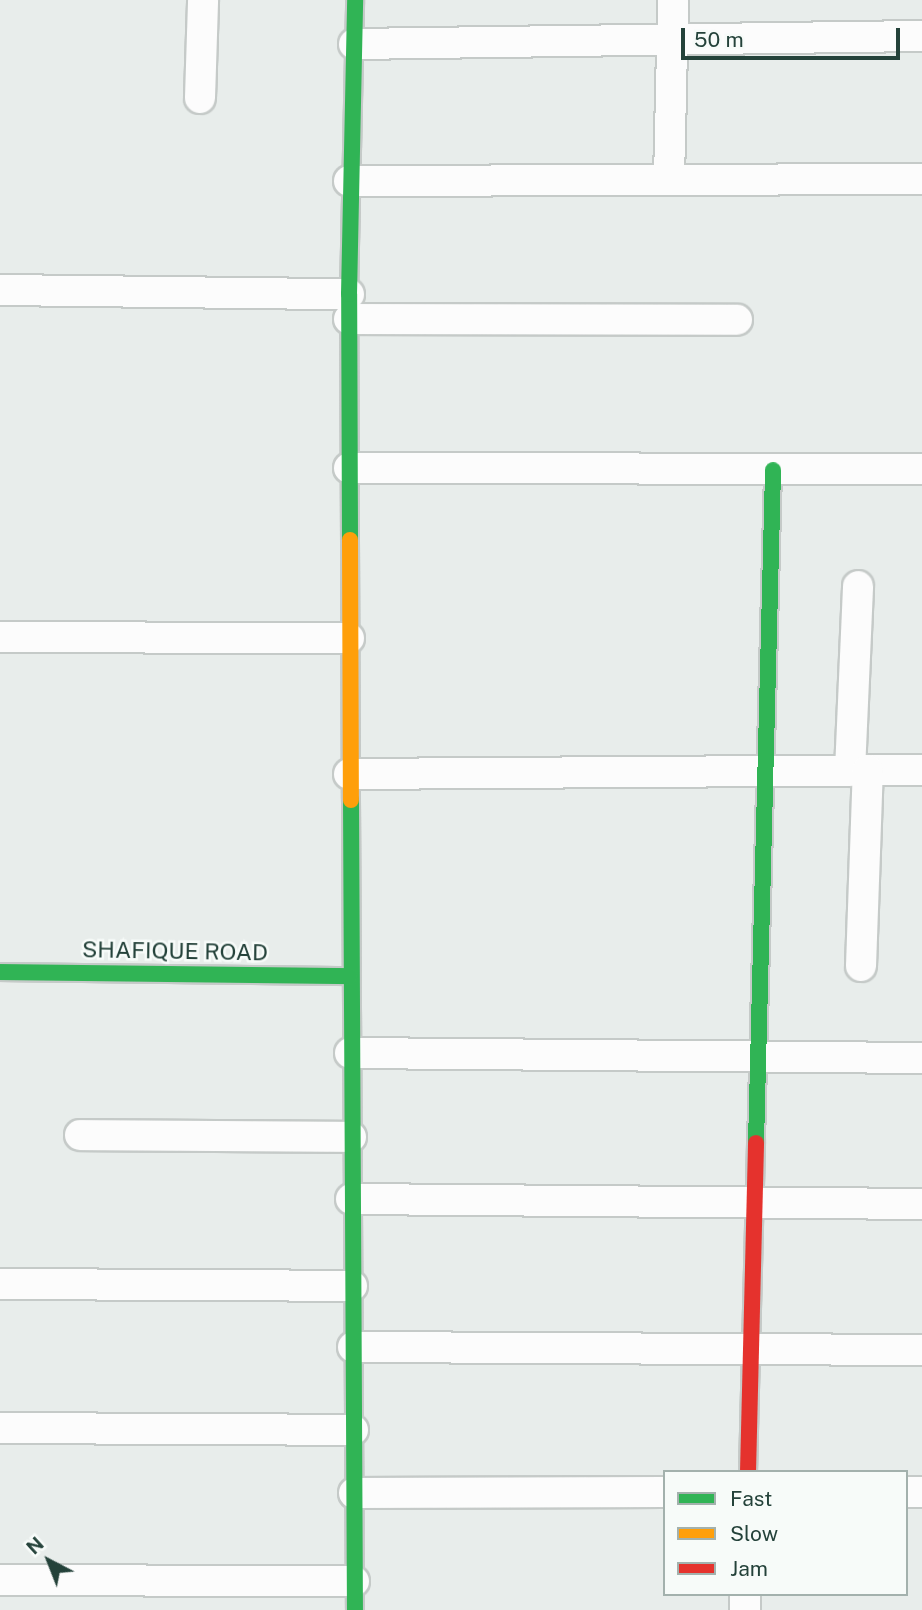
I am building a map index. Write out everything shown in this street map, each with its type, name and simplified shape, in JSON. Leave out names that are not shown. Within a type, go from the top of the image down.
[{"type":"street","points":[[200,98],[203,0]]},
{"type":"street","points":[[0,1580],[354,1596],[349,181],[355,0]]},
{"type":"street","points":[[669,180],[673,0]]},
{"type":"street","points":[[354,44],[922,36]]},
{"type":"street","points":[[349,181],[922,179]]},
{"type":"street","points":[[0,290],[737,320]]},
{"type":"street","points":[[349,468],[922,468]]},
{"type":"street","points":[[748,1470],[772,470]]},
{"type":"street","points":[[858,586],[861,966]]},
{"type":"street","points":[[0,637],[349,638]]},
{"type":"street","points":[[349,774],[922,770]]},
{"type":"street","name":"SHAFIQUE ROAD","points":[[0,972],[350,976]]},
{"type":"street","points":[[350,1053],[922,1058]]},
{"type":"street","points":[[80,1135],[351,1137]]},
{"type":"street","points":[[351,1199],[922,1204]]},
{"type":"street","points":[[0,1284],[352,1286]]},
{"type":"street","points":[[353,1347],[922,1350]]},
{"type":"street","points":[[0,1428],[353,1430]]},
{"type":"street","points":[[354,1493],[663,1492]]},
{"type":"traffic: fast","points":[[350,540],[349,294],[355,0]]},
{"type":"traffic: fast","points":[[756,1143],[773,470]]},
{"type":"traffic: fast","points":[[351,800],[355,1610]]},
{"type":"traffic: fast","points":[[0,972],[350,976]]},
{"type":"traffic: slow","points":[[350,540],[351,800]]},
{"type":"traffic: jam","points":[[748,1470],[756,1143]]}]
